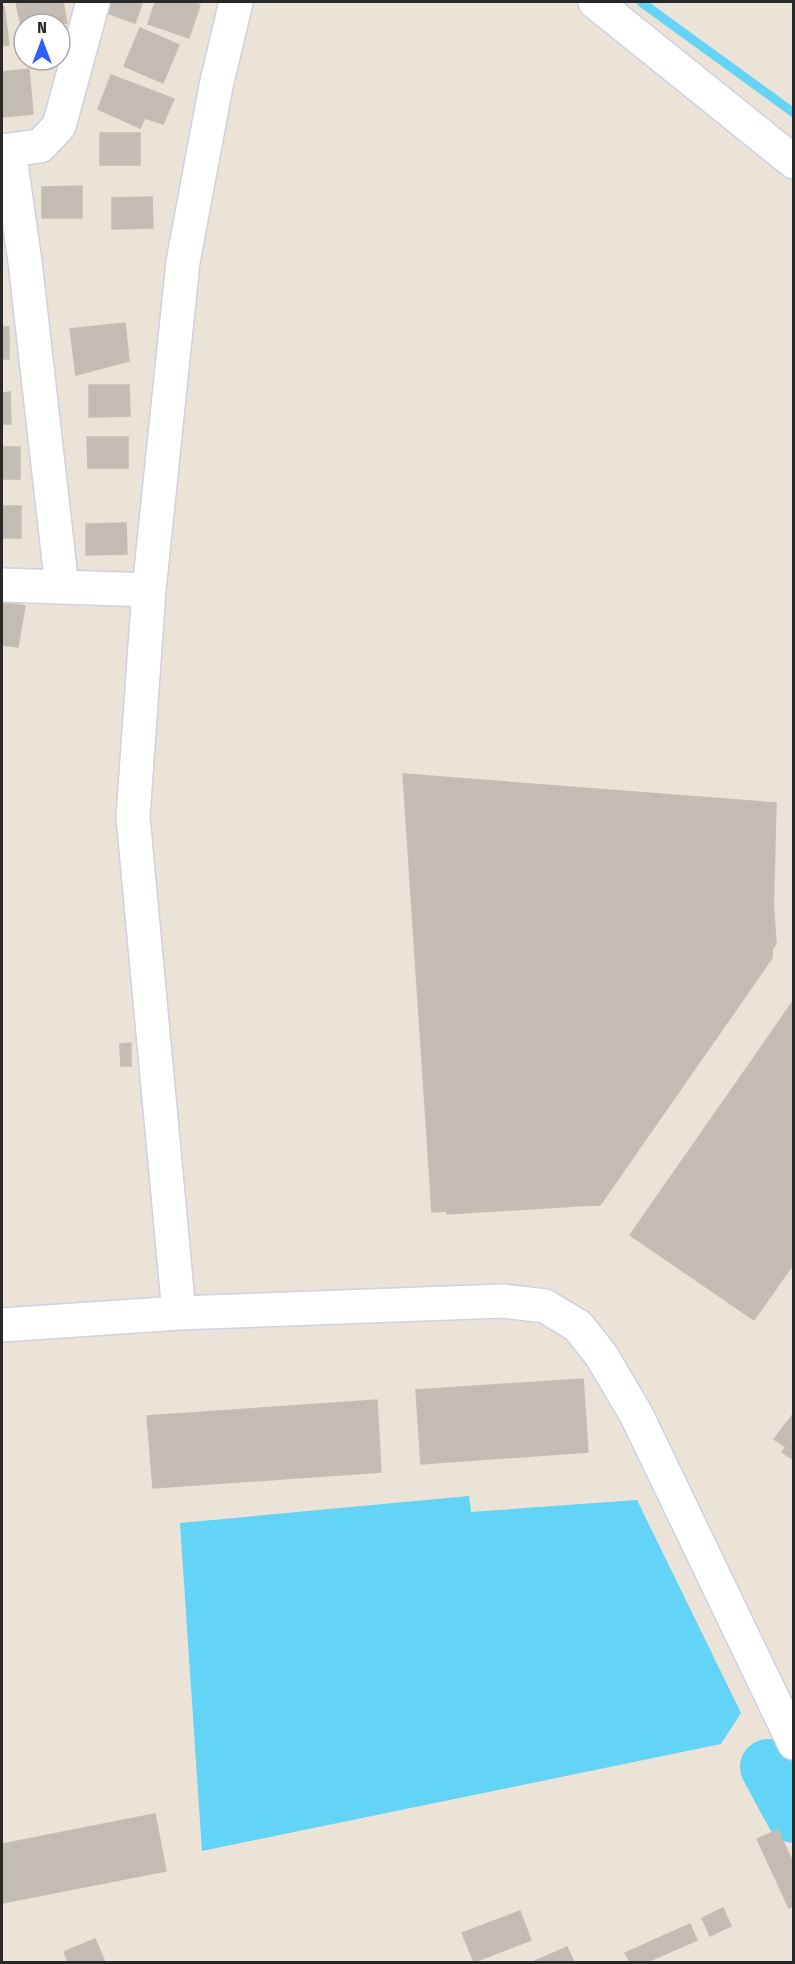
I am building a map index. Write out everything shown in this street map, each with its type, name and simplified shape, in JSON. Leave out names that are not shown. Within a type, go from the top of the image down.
[{"type":"street","points":[[62,587],[25,262],[5,151],[40,146],[59,126],[93,2]]},
{"type":"street","points":[[179,1313],[133,817],[149,590],[183,262],[216,86],[236,2]]},
{"type":"street","points":[[595,2],[794,162]]},
{"type":"street","points":[[2,585],[149,590]]},
{"type":"street","points":[[2,1325],[179,1313],[503,1301],[545,1306],[578,1326],[601,1355],[637,1416],[794,1743]]},
{"type":"street","points":[[2,1342],[120,1317]]},
{"type":"water","points":[[469,1496],[471,1512],[637,1500],[741,1713],[721,1744],[202,1851],[180,1523]]},
{"type":"building","points":[[16,2],[63,2],[65,12],[18,12]]},
{"type":"building","points":[[108,2],[142,4],[135,23],[104,12]]},
{"type":"building","points":[[155,2],[191,2],[200,5],[189,38],[148,24]]},
{"type":"building","points":[[2,6],[4,6],[9,45],[2,46]]},
{"type":"building","points":[[140,28],[179,45],[163,83],[124,66]]},
{"type":"building","points":[[2,72],[29,72],[33,114],[2,117]]},
{"type":"building","points":[[111,75],[174,99],[163,124],[145,118],[140,128],[98,109]]},
{"type":"building","points":[[100,133],[140,133],[140,165],[100,165]]},
{"type":"building","points":[[82,186],[82,218],[42,218],[42,187]]},
{"type":"building","points":[[152,197],[153,228],[112,229],[112,198]]},
{"type":"building","points":[[125,323],[129,361],[76,375],[70,329]]},
{"type":"building","points":[[2,327],[9,327],[9,359],[2,359]]},
{"type":"building","points":[[89,385],[129,385],[130,416],[89,417]]},
{"type":"building","points":[[10,392],[11,424],[2,424],[2,393]]},
{"type":"building","points":[[87,437],[128,437],[128,468],[88,468]]},
{"type":"building","points":[[2,447],[20,447],[20,479],[2,479]]},
{"type":"building","points":[[2,506],[21,506],[21,538],[2,538]]},
{"type":"building","points":[[126,523],[127,554],[86,555],[86,524]]},
{"type":"building","points":[[2,602],[25,606],[18,647],[2,645]]},
{"type":"building","points":[[403,774],[776,803],[772,958],[600,1205],[432,1212]]},
{"type":"building","points":[[409,788],[767,804],[776,944],[592,1205],[447,1214]]},
{"type":"building","points":[[794,1000],[794,1263],[754,1320],[630,1235]]},
{"type":"building","points":[[131,1043],[131,1066],[121,1066],[120,1044]]},
{"type":"building","points":[[583,1379],[588,1452],[421,1464],[416,1390]]},
{"type":"building","points":[[377,1400],[381,1472],[153,1488],[147,1416]]},
{"type":"building","points":[[794,1413],[794,1453],[774,1439]]},
{"type":"building","points":[[794,1435],[794,1460],[782,1452]]},
{"type":"building","points":[[155,1814],[166,1871],[2,1903],[2,1844]]},
{"type":"building","points":[[778,1830],[794,1865],[794,1906],[789,1908],[757,1839]]},
{"type":"building","points":[[723,1908],[731,1926],[710,1936],[702,1918]]},
{"type":"building","points":[[520,1911],[531,1940],[474,1962],[462,1933]]},
{"type":"building","points":[[690,1924],[697,1940],[647,1962],[630,1962],[625,1953]]},
{"type":"building","points":[[95,1939],[105,1962],[68,1962],[64,1952]]},
{"type":"building","points":[[567,1947],[574,1962],[533,1962]]},
{"type":"waterway","points":[[641,2],[794,113]]},
{"type":"waterway","points":[[768,1767],[794,1815]]}]
